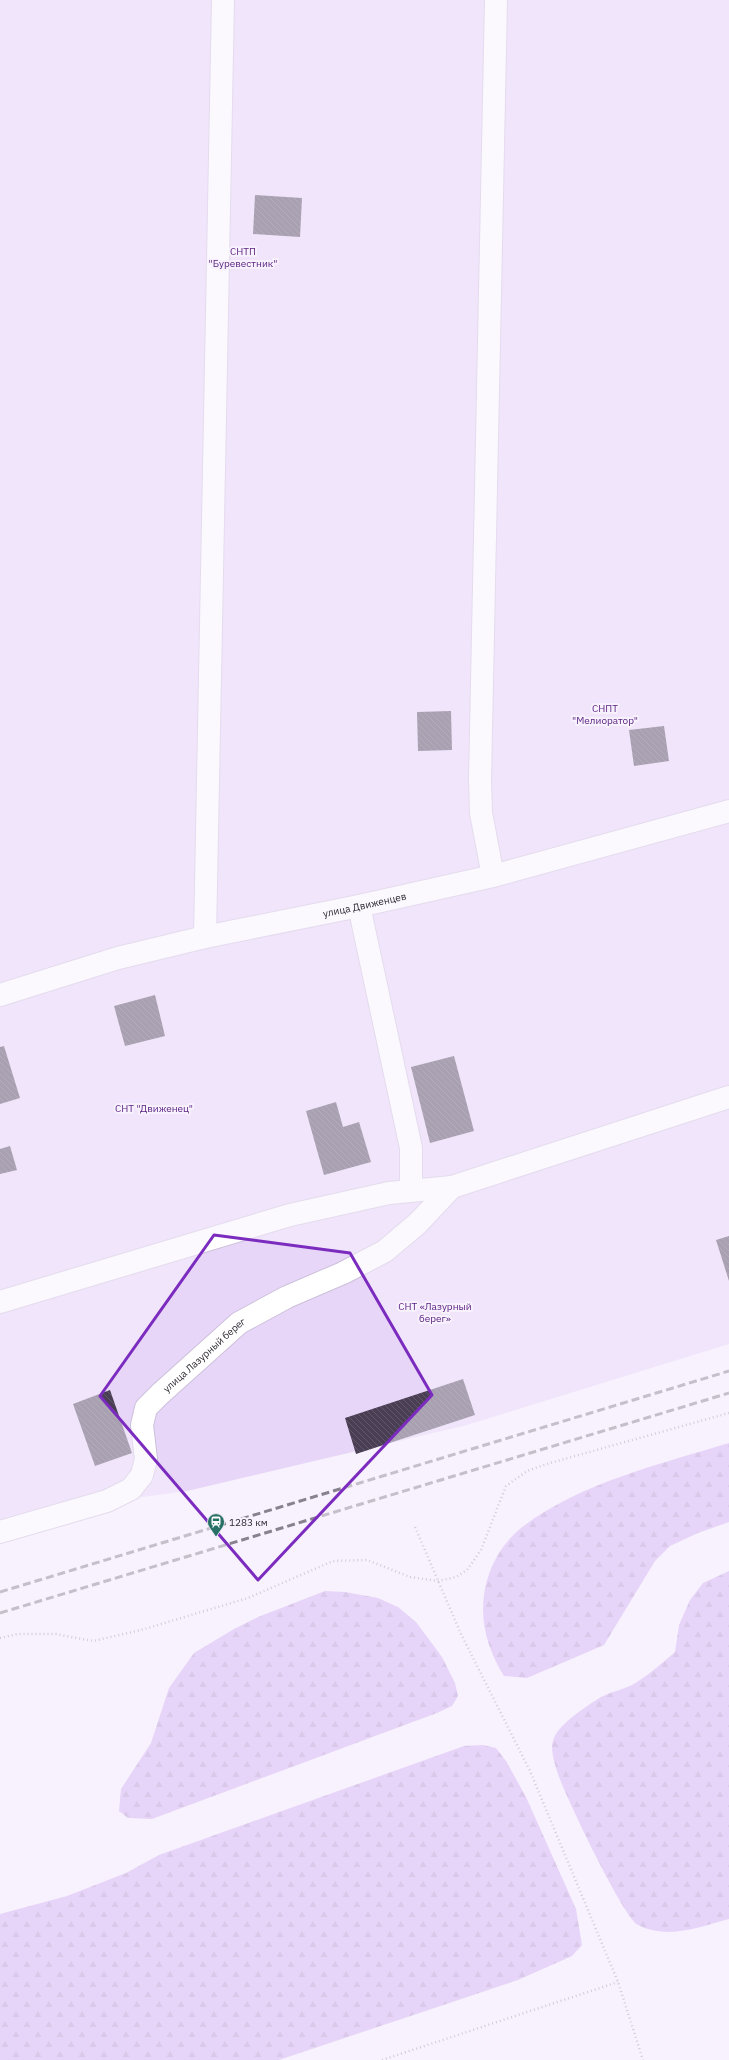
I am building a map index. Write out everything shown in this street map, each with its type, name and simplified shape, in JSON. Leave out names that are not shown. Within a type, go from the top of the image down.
[{"type":"street","points":[[205,937],[223,0]]},
{"type":"street","points":[[493,876],[481,813],[480,780],[496,0]]},
{"type":"street","name":"улица Движенцев","points":[[0,995],[118,958],[205,937],[359,906],[493,876],[729,812]]},
{"type":"street","points":[[359,906],[411,1148],[411,1189]]},
{"type":"street","points":[[0,1302],[342,1202],[411,1189],[452,1187],[729,1097]]},
{"type":"street","name":"улица Лазурный берег","points":[[0,1532],[107,1501],[131,1489],[142,1475],[146,1459],[142,1425],[146,1408],[160,1394],[239,1323],[287,1297],[343,1273],[385,1251],[418,1223],[452,1187]]},
{"type":"path","points":[[0,1638],[18,1634],[55,1634],[93,1642],[127,1634],[248,1598],[333,1561],[367,1560],[410,1577],[438,1581],[456,1577],[468,1570],[481,1550],[506,1486],[527,1471],[729,1413]]},
{"type":"path","points":[[415,1527],[461,1634],[530,1771],[618,1982],[643,2060]]},
{"type":"path","points":[[382,2060],[618,1982]]},
{"type":"highlighted area","points":[[214,1235],[350,1253],[432,1395],[258,1580],[100,1396]]},
{"type":"green space","points":[[0,0],[729,0],[729,1344],[467,1425],[187,1491],[76,1506],[0,1528]]},
{"type":"green space","points":[[729,1443],[729,1522],[698,1533],[670,1546],[655,1561],[604,1645],[527,1678],[504,1676],[494,1657],[487,1637],[483,1617],[483,1606],[488,1576],[496,1558],[514,1534],[544,1512],[594,1487],[621,1476]]},
{"type":"green space","points":[[729,1571],[729,1919],[684,1931],[661,1932],[638,1925],[620,1901],[571,1805],[558,1774],[552,1746],[557,1732],[582,1710],[601,1697],[637,1682],[675,1652],[679,1625],[690,1600],[703,1583]]},
{"type":"green space","points":[[325,1591],[345,1592],[378,1598],[398,1607],[416,1622],[442,1657],[455,1683],[458,1696],[452,1706],[437,1713],[152,1819],[128,1818],[119,1811],[121,1789],[151,1743],[169,1688],[194,1653],[234,1629],[258,1617]]},
{"type":"green space","points":[[483,1745],[496,1748],[506,1761],[526,1797],[576,1909],[582,1945],[572,1956],[518,1980],[279,2060],[0,2060],[0,1914],[67,1896],[126,1873],[159,1855],[464,1746]]},
{"type":"building","points":[[255,195],[302,198],[300,237],[253,234]]},
{"type":"building","points":[[451,711],[452,750],[418,751],[417,712]]},
{"type":"building","points":[[664,726],[669,761],[634,766],[629,730]]},
{"type":"building","points":[[155,995],[165,1036],[125,1046],[114,1006]]},
{"type":"building","points":[[4,1046],[20,1098],[0,1104],[0,1047]]},
{"type":"building","points":[[454,1056],[474,1131],[430,1143],[411,1067]]},
{"type":"building","points":[[336,1102],[343,1127],[359,1122],[371,1162],[324,1175],[306,1111]]},
{"type":"building","points":[[10,1146],[17,1170],[0,1174],[0,1149]]},
{"type":"building","points":[[729,1236],[729,1281],[716,1240]]},
{"type":"building","points":[[463,1379],[475,1415],[356,1454],[345,1418]]},
{"type":"building","points":[[110,1390],[132,1453],[95,1466],[73,1404]]},
{"type":"railway","points":[[0,1592],[729,1371]]},
{"type":"railway","points":[[0,1613],[729,1393]]},
{"type":"place","name":"1283 км","points":[[216,1537]]},
{"type":"park label","name":"СНТП \"Буревестник\"","points":[[243,256]]},
{"type":"park label","name":"СНПТ \"Мелиоратор\"","points":[[605,714]]},
{"type":"park label","name":"СНТ \"Движенец\"","points":[[154,1108]]},
{"type":"park label","name":"СНТ «Лазурный берег»","points":[[435,1312]]}]
